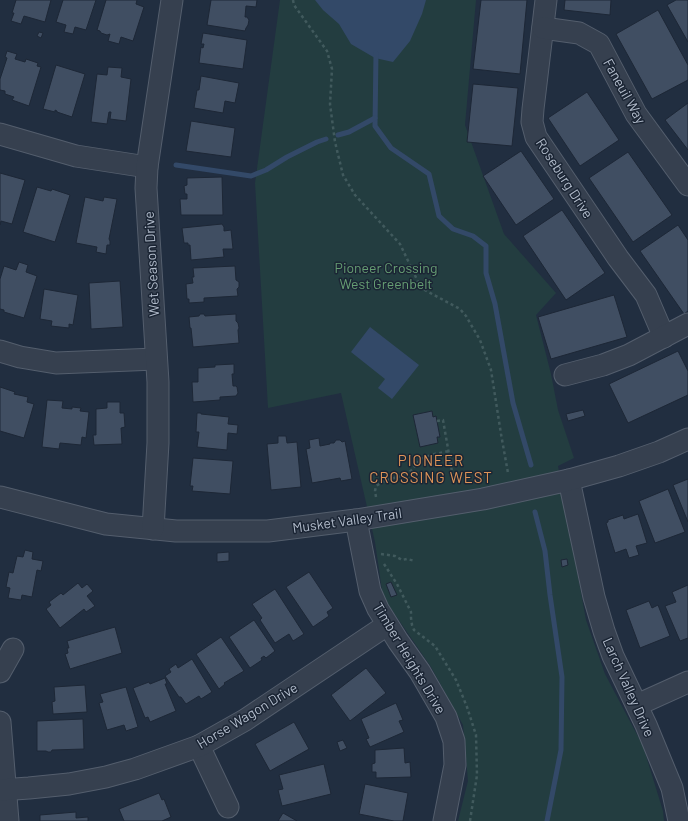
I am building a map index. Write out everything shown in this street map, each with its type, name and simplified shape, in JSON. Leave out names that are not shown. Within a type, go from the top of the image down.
[{"type":"street","name":"Wet Season Drive","points":[[153,529],[158,443],[158,382],[146,188],[147,167],[172,0]]},
{"type":"street","name":"Roseburg Drive","points":[[546,0],[532,122],[536,137],[618,258],[646,295],[664,337]]},
{"type":"street","name":"Faneuil Way","points":[[543,28],[579,33],[599,44],[636,114],[688,185]]},
{"type":"street","points":[[0,134],[76,156],[147,167]]},
{"type":"street","points":[[565,375],[602,365],[629,355],[687,326]]},
{"type":"street","points":[[0,351],[56,363],[156,359]]},
{"type":"street","name":"Musket Valley Trail","points":[[0,497],[106,524],[176,531],[268,531],[356,520],[483,499],[569,480],[619,466],[659,452],[688,439]]},
{"type":"street","name":"Larch Valley Drive","points":[[569,480],[594,597],[602,624],[613,656],[637,704],[672,788],[679,821]]},
{"type":"street","name":"Timber Heights Drive","points":[[356,520],[370,591],[387,625],[420,672],[446,717],[454,741],[455,764],[444,821]]},
{"type":"street","name":"Horse Wagon Drive","points":[[3,789],[69,784],[106,777],[135,769],[198,746],[245,720],[387,625]]},
{"type":"street","points":[[0,672],[14,649]]},
{"type":"street","points":[[637,704],[688,682]]},
{"type":"street","points":[[0,722],[4,766],[3,789],[8,821]]},
{"type":"street","points":[[198,746],[228,807]]},
{"type":"path","points":[[293,0],[294,6],[327,51],[329,57],[332,69],[330,104],[335,142],[343,175],[355,195],[400,244],[421,288],[460,310],[466,316],[480,340],[490,370],[508,473]]},
{"type":"path","points":[[437,421],[443,420],[454,482]]},
{"type":"path","points":[[376,497],[376,486],[385,481],[406,474],[423,458],[449,451]]},
{"type":"path","points":[[379,554],[395,556],[402,560],[415,561]]},
{"type":"green space","name":"Pioneer Crossing West Greenbelt","points":[[280,0],[476,0],[465,125],[504,234],[556,293],[536,315],[551,374],[558,410],[574,458],[558,466],[586,620],[605,674],[643,746],[663,811],[664,821],[458,821],[468,781],[463,725],[431,667],[383,597],[375,542],[341,393],[268,408],[255,183]]},
{"type":"water","points":[[315,0],[426,0],[422,14],[410,41],[393,62],[375,58],[351,44],[339,24],[323,10]]},
{"type":"water","points":[[370,327],[419,365],[392,399],[378,388],[385,379],[351,352]]},
{"type":"building","points":[[16,0],[51,0],[45,22],[24,16],[21,24],[11,21]]},
{"type":"building","points":[[63,0],[96,0],[86,30],[75,27],[73,34],[64,32],[66,25],[56,22]]},
{"type":"building","points":[[106,0],[137,0],[136,4],[144,7],[133,41],[121,37],[119,44],[108,41],[110,34],[107,35],[97,30]]},
{"type":"building","points":[[211,0],[257,0],[256,7],[246,6],[245,17],[249,20],[245,31],[207,25]]},
{"type":"building","points":[[481,0],[527,0],[520,74],[473,69]]},
{"type":"building","points":[[565,0],[611,0],[610,15],[564,10]]},
{"type":"building","points":[[676,0],[688,0],[688,42],[667,5]]},
{"type":"building","points":[[658,10],[688,65],[688,80],[652,99],[616,34]]},
{"type":"building","points":[[39,32],[43,33],[41,38],[37,36]]},
{"type":"building","points":[[203,33],[247,40],[243,69],[199,63],[201,47],[203,48],[204,44],[201,44]]},
{"type":"building","points":[[7,51],[17,54],[15,59],[25,62],[26,59],[38,63],[37,66],[41,67],[29,106],[12,100],[14,97],[5,94],[5,91],[0,90],[0,79],[7,58],[5,57]]},
{"type":"building","points":[[56,65],[85,74],[72,117],[55,110],[55,112],[43,109]]},
{"type":"building","points":[[108,67],[122,68],[121,77],[131,79],[126,121],[110,119],[111,112],[109,112],[107,124],[91,122],[97,74],[107,75]]},
{"type":"building","points":[[201,76],[239,83],[235,103],[225,101],[223,113],[194,108]]},
{"type":"building","points":[[473,84],[518,88],[512,146],[467,142]]},
{"type":"building","points":[[587,92],[619,140],[580,166],[548,118]]},
{"type":"building","points":[[688,103],[688,150],[665,120]]},
{"type":"building","points":[[191,121],[235,128],[231,157],[186,151]]},
{"type":"building","points":[[521,151],[554,199],[516,225],[483,176]]},
{"type":"building","points":[[628,152],[672,215],[633,242],[589,178]]},
{"type":"building","points":[[0,173],[25,180],[12,224],[1,221],[0,225]]},
{"type":"building","points":[[222,177],[223,215],[181,215],[180,199],[187,199],[184,186],[187,185],[187,178]]},
{"type":"building","points":[[37,187],[51,191],[52,189],[70,195],[55,242],[23,232]]},
{"type":"building","points":[[85,197],[103,201],[104,197],[117,199],[109,239],[110,245],[107,245],[106,254],[96,252],[97,247],[76,243]]},
{"type":"building","points":[[562,210],[605,273],[566,300],[523,236]]},
{"type":"building","points":[[222,224],[224,231],[231,230],[233,249],[223,249],[224,257],[191,260],[190,245],[188,245],[188,243],[184,243],[182,228]]},
{"type":"building","points":[[678,225],[688,240],[688,311],[684,314],[640,251]]},
{"type":"building","points":[[19,262],[28,265],[26,272],[37,276],[24,318],[4,312],[4,310],[0,309],[0,279],[4,266],[16,270]]},
{"type":"building","points":[[235,266],[236,280],[239,282],[239,287],[237,289],[238,296],[204,298],[204,302],[189,303],[189,299],[187,299],[186,284],[193,283],[193,268]]},
{"type":"building","points":[[120,281],[123,327],[91,329],[89,283]]},
{"type":"building","points":[[44,289],[78,295],[73,325],[69,324],[69,328],[51,326],[52,321],[40,319]]},
{"type":"building","points":[[614,295],[627,337],[551,359],[538,317]]},
{"type":"building","points":[[200,314],[204,314],[205,316],[236,314],[236,321],[239,328],[239,343],[193,347],[189,317],[199,316]]},
{"type":"building","points":[[678,351],[688,371],[688,395],[628,423],[609,384]]},
{"type":"building","points":[[234,364],[234,374],[232,374],[233,386],[237,387],[238,393],[236,396],[220,397],[220,400],[193,402],[192,382],[198,382],[198,368]]},
{"type":"building","points":[[0,387],[15,392],[14,394],[28,397],[27,402],[34,404],[24,438],[0,431]]},
{"type":"building","points":[[47,400],[63,401],[62,408],[81,408],[80,411],[89,412],[86,438],[82,437],[81,445],[60,443],[59,449],[42,447]]},
{"type":"building","points":[[107,402],[120,402],[120,413],[124,413],[125,427],[121,428],[122,444],[94,445],[93,435],[96,435],[96,409],[107,408]]},
{"type":"building","points":[[583,410],[585,416],[568,421],[566,414]]},
{"type":"building","points":[[432,411],[433,417],[436,416],[440,437],[437,437],[438,443],[420,447],[413,415]]},
{"type":"building","points":[[197,413],[229,417],[228,424],[238,425],[237,434],[228,433],[227,450],[197,447],[199,432],[196,432]]},
{"type":"building","points":[[278,436],[286,436],[287,443],[297,442],[301,487],[271,490],[267,444],[278,443]]},
{"type":"building","points":[[319,438],[320,446],[334,443],[336,440],[340,440],[342,442],[345,441],[352,479],[341,481],[340,478],[312,483],[306,449],[310,448],[309,440]]},
{"type":"building","points":[[193,458],[233,461],[230,494],[192,491],[193,486],[190,486]]},
{"type":"building","points":[[688,479],[688,522],[673,485]]},
{"type":"building","points":[[668,489],[685,532],[655,543],[639,501]]},
{"type":"building","points":[[638,514],[647,543],[636,546],[639,555],[629,558],[626,549],[615,553],[606,523],[608,520],[623,515],[624,519]]},
{"type":"building","points":[[25,550],[33,552],[32,559],[43,561],[41,571],[37,570],[32,597],[22,595],[21,600],[8,598],[10,588],[6,587],[9,572],[13,573],[17,556],[23,557]]},
{"type":"building","points":[[229,552],[229,561],[217,562],[217,553]]},
{"type":"building","points":[[567,559],[568,565],[562,567],[561,560]]},
{"type":"building","points":[[309,572],[333,608],[327,612],[329,616],[313,627],[286,587]]},
{"type":"building","points":[[391,582],[397,595],[391,597],[386,584]]},
{"type":"building","points":[[78,583],[82,588],[87,584],[93,591],[87,596],[95,606],[86,612],[84,609],[60,628],[46,609],[51,605],[49,602],[61,593],[63,595]]},
{"type":"building","points":[[688,585],[688,638],[680,641],[665,606],[676,602],[672,592]]},
{"type":"building","points":[[275,589],[304,634],[293,641],[289,634],[275,643],[260,620],[262,618],[252,604]]},
{"type":"building","points":[[649,601],[652,608],[658,605],[670,636],[640,648],[626,610]]},
{"type":"building","points":[[254,620],[275,651],[266,658],[264,656],[261,658],[262,660],[250,668],[229,637]]},
{"type":"building","points":[[115,627],[122,653],[70,669],[65,654],[68,653],[67,648],[69,648],[67,641]]},
{"type":"building","points":[[221,637],[244,671],[224,683],[225,684],[219,689],[196,654]]},
{"type":"building","points":[[192,659],[212,692],[201,699],[199,696],[186,704],[181,697],[179,697],[165,676],[171,672],[169,669],[176,664],[178,668]]},
{"type":"building","points":[[366,668],[386,693],[350,721],[331,695]]},
{"type":"building","points":[[165,678],[167,684],[165,684],[176,711],[150,722],[148,717],[145,718],[133,688],[149,682],[150,684]]},
{"type":"building","points":[[85,685],[87,712],[53,714],[52,702],[55,701],[54,687]]},
{"type":"building","points":[[126,687],[138,727],[126,731],[124,725],[107,730],[99,703],[103,702],[100,694]]},
{"type":"building","points":[[396,703],[403,720],[399,721],[404,732],[370,747],[366,739],[369,738],[361,719]]},
{"type":"building","points":[[83,719],[84,749],[52,750],[51,752],[37,751],[37,721]]},
{"type":"building","points":[[294,722],[309,749],[270,771],[255,744]]},
{"type":"building","points":[[343,740],[347,748],[340,751],[337,742]]},
{"type":"building","points":[[404,748],[405,763],[410,762],[411,777],[376,778],[376,772],[372,772],[372,764],[375,763],[375,750]]},
{"type":"building","points":[[324,764],[331,794],[282,806],[278,790],[283,789],[279,775]]},
{"type":"building","points":[[365,784],[408,793],[403,821],[394,821],[359,814]]},
{"type":"building","points":[[159,793],[162,800],[164,799],[171,817],[162,821],[124,821],[119,809]]},
{"type":"building","points":[[76,812],[76,818],[88,817],[88,821],[40,821],[40,815]]},
{"type":"building","points":[[283,813],[297,821],[278,821]]},
{"type":"waterway","points":[[376,53],[375,126],[391,148],[429,174],[439,216],[453,229],[473,236],[486,246],[486,273],[495,304],[513,403],[531,465]]},
{"type":"waterway","points":[[338,135],[349,132],[375,118]]},
{"type":"waterway","points":[[176,165],[251,176],[266,170],[287,157],[317,142],[326,139]]},
{"type":"waterway","points":[[535,512],[545,551],[562,677],[561,750],[547,821]]},
{"type":"district","name":"PIONEER CROSSING WEST","points":[[431,468]]}]
